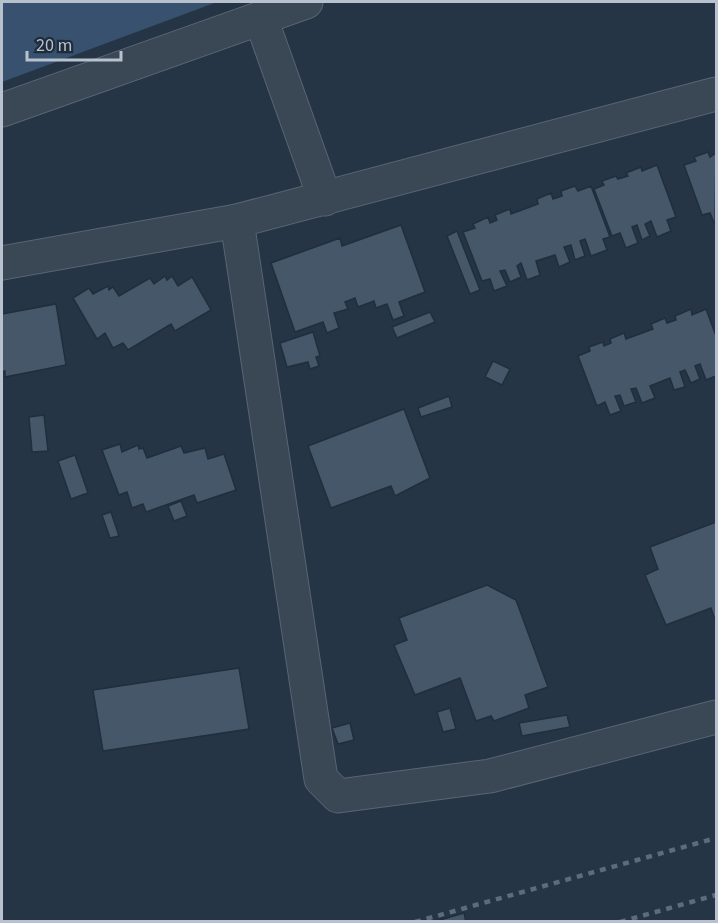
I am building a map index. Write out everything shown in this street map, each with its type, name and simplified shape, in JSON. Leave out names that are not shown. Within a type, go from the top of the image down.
[{"type":"street","points":[[2,110],[306,2]]},
{"type":"street","points":[[261,19],[325,199]]},
{"type":"street","points":[[2,262],[237,221],[717,94]]},
{"type":"street","points":[[237,221],[321,779],[338,795],[490,776],[717,717]]},
{"type":"water","points":[[2,2],[217,2],[2,82]]},
{"type":"building","points":[[708,152],[710,157],[716,153],[715,225],[710,213],[702,215],[684,165],[696,161],[694,157]]},
{"type":"building","points":[[657,165],[676,217],[667,220],[671,231],[657,237],[651,221],[645,224],[650,236],[642,240],[637,225],[632,227],[638,243],[626,248],[620,233],[612,236],[594,189],[604,185],[602,181],[616,176],[618,179],[628,176],[626,173],[641,167],[642,171]]},
{"type":"building","points":[[575,186],[578,191],[591,186],[610,237],[603,239],[607,250],[591,256],[585,239],[580,241],[585,256],[575,260],[571,245],[564,247],[570,262],[559,267],[555,255],[536,261],[540,275],[527,280],[521,263],[517,266],[521,277],[510,282],[505,270],[500,271],[507,286],[494,291],[490,279],[482,281],[463,232],[475,228],[473,224],[488,217],[490,223],[497,220],[495,215],[510,209],[511,214],[538,204],[537,199],[551,193],[553,199],[562,196],[561,191]]},
{"type":"building","points":[[401,225],[425,292],[399,302],[404,316],[393,320],[387,304],[376,308],[374,301],[358,307],[355,298],[345,302],[348,309],[334,313],[339,328],[327,333],[323,322],[295,332],[271,263],[340,238],[342,246]]},
{"type":"building","points":[[457,231],[480,290],[470,294],[447,236]]},
{"type":"building","points":[[165,276],[167,280],[172,276],[178,286],[192,277],[211,310],[175,331],[171,324],[128,350],[123,343],[113,348],[105,333],[97,339],[73,298],[89,288],[93,294],[108,286],[109,290],[113,287],[119,296],[150,278],[154,284]]},
{"type":"building","points":[[56,304],[66,365],[5,377],[5,371],[2,372],[2,314]]},
{"type":"building","points":[[691,309],[692,315],[706,309],[716,336],[716,376],[706,380],[700,364],[695,366],[700,379],[691,383],[685,370],[680,372],[685,387],[674,390],[670,378],[650,386],[655,398],[642,403],[636,388],[631,389],[636,402],[624,406],[620,395],[615,396],[621,411],[610,415],[605,402],[597,406],[578,356],[590,351],[589,347],[603,342],[604,346],[611,343],[610,339],[624,333],[626,339],[653,329],[651,324],[665,318],[667,323],[676,320],[675,316]]},
{"type":"building","points":[[430,312],[435,322],[397,338],[392,327]]},
{"type":"building","points":[[313,332],[320,356],[316,357],[319,366],[310,369],[308,362],[287,367],[280,343]]},
{"type":"building","points":[[493,361],[510,369],[502,385],[485,377]]},
{"type":"building","points":[[449,396],[452,407],[421,417],[418,408]]},
{"type":"building","points":[[404,409],[430,478],[395,496],[391,486],[331,508],[308,446]]},
{"type":"building","points":[[44,415],[48,451],[32,452],[29,417]]},
{"type":"building","points":[[120,444],[122,452],[138,445],[139,449],[143,448],[147,458],[181,446],[184,453],[205,448],[208,459],[224,454],[236,490],[197,503],[194,495],[146,512],[143,504],[132,508],[127,492],[119,495],[102,450]]},
{"type":"building","points":[[75,455],[88,493],[71,499],[58,461]]},
{"type":"building","points":[[181,501],[187,516],[174,521],[168,506]]},
{"type":"building","points":[[111,512],[119,536],[110,538],[102,515]]},
{"type":"building","points":[[716,522],[716,623],[711,608],[666,625],[645,575],[658,569],[650,547]]},
{"type":"building","points":[[487,585],[516,600],[548,687],[525,695],[529,708],[494,721],[491,716],[476,721],[460,678],[415,695],[394,645],[407,640],[399,618]]},
{"type":"building","points":[[239,668],[249,729],[103,751],[93,690]]},
{"type":"building","points":[[450,708],[456,729],[443,732],[437,712]]},
{"type":"building","points":[[567,715],[570,727],[522,736],[519,723]]},
{"type":"building","points":[[350,723],[354,740],[338,744],[332,728]]},
{"type":"building","points":[[464,913],[466,922],[433,922]]},
{"type":"railway","points":[[415,922],[716,838]]},
{"type":"railway","points":[[620,922],[716,895]]}]
